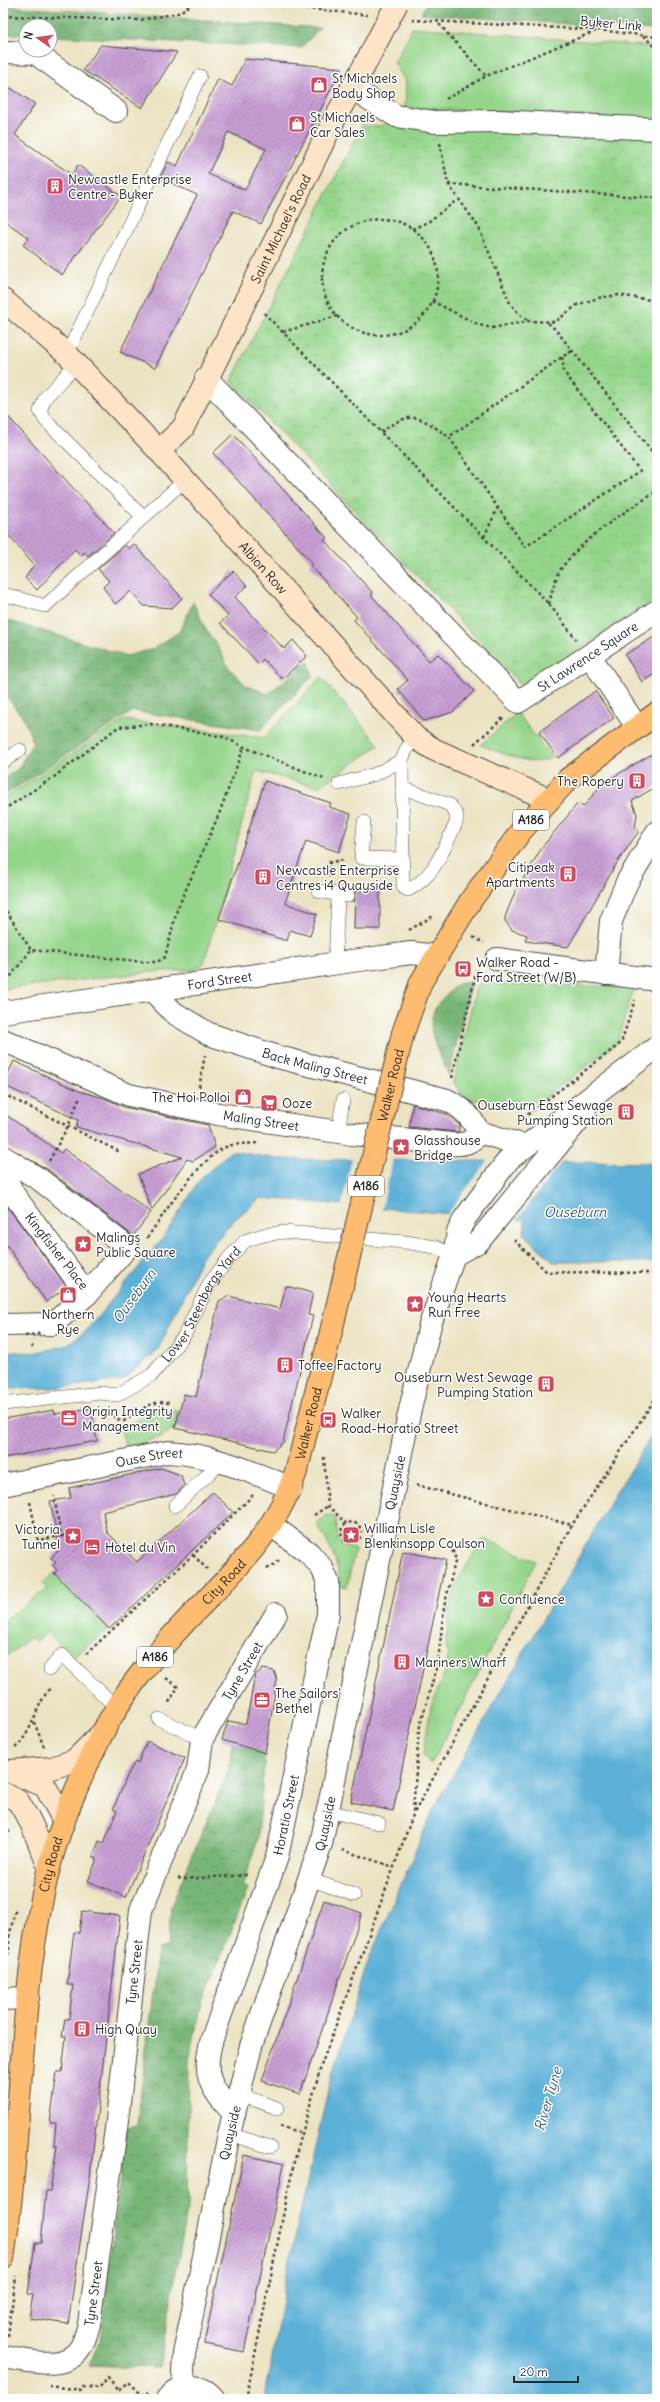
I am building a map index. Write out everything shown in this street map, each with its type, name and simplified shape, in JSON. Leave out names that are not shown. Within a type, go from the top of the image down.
[{"type":"main road","name":"Walker Road","points":[[268,1531],[291,1488],[329,1340],[403,1033],[417,992],[437,956],[502,855],[548,799],[588,763],[657,713]]},
{"type":"main road","name":"City Road","points":[[10,2266],[12,2203],[28,1998],[35,1936],[49,1867],[64,1807],[103,1732],[168,1640],[268,1531]]},
{"type":"street","name":"Saint Michael's Road","points":[[159,451],[183,428],[206,378],[352,88],[364,66],[403,11]]},
{"type":"street","points":[[3,52],[35,53],[116,111]]},
{"type":"street","points":[[352,88],[396,116],[435,122],[498,121],[657,128]]},
{"type":"street","name":"Albion Row","points":[[3,300],[72,359],[159,451],[416,738],[426,746],[548,799]]},
{"type":"street","name":"St Lawrence Square","points":[[206,378],[518,702],[657,611]]},
{"type":"street","points":[[590,656],[637,727]]},
{"type":"street","points":[[606,974],[611,921],[627,882],[657,832]]},
{"type":"street","name":"Ford Street","points":[[3,1012],[62,1002],[152,991],[411,953],[437,956]]},
{"type":"street","points":[[485,958],[649,979]]},
{"type":"street","name":"Back Maling Street","points":[[152,991],[174,1014],[209,1034],[278,1057],[447,1100],[461,1107],[484,1136]]},
{"type":"street","points":[[484,1136],[517,1152],[657,1047]]},
{"type":"street","name":"Maling Street","points":[[6,1048],[129,1094],[194,1109],[345,1133],[462,1145],[484,1136]]},
{"type":"street","points":[[454,1255],[478,1242],[497,1221],[544,1159],[612,1081]]},
{"type":"street","name":"Quayside","points":[[169,2392],[182,2372],[184,2354],[229,2134],[251,2046],[321,1844],[408,1414],[430,1325],[454,1255],[458,1232],[465,1218],[517,1152]]},
{"type":"street","name":"Kingfisher Place","points":[[3,1157],[39,1179],[127,1248],[87,1294],[14,1195],[3,1173]]},
{"type":"street","points":[[3,1325],[53,1324],[87,1294]]},
{"type":"street","name":"Ouse Street","points":[[3,1485],[168,1452],[192,1454],[221,1462],[291,1488]]},
{"type":"street","name":"Horatio Street","points":[[236,2103],[222,2102],[207,2076],[207,2056],[277,1857],[304,1734],[329,1601],[328,1582],[322,1568],[309,1553],[293,1541],[268,1531]]},
{"type":"street","name":"Tyne Street","points":[[4,2357],[59,2362],[71,2358],[81,2347],[90,2324],[116,2129],[141,1910],[198,1770],[202,1739],[276,1614]]},
{"type":"street","points":[[8,1764],[52,1768],[75,1760],[103,1732]]},
{"type":"street","points":[[8,1764],[45,1786],[64,1807]]},
{"type":"street","points":[[10,1797],[37,1808],[64,1807]]},
{"type":"street","points":[[10,1797],[31,1823],[49,1867]]},
{"type":"street","points":[[3,1999],[28,1998]]},
{"type":"street","points":[[169,2392],[199,2388],[214,2399]]},
{"type":"lane","points":[[143,517],[46,421],[40,411],[45,398],[72,359],[200,76]]},
{"type":"lane","points":[[3,594],[45,606],[185,480]]},
{"type":"lane","points":[[403,788],[450,805],[457,816],[456,823],[436,865],[430,873],[408,890],[404,888],[402,760],[407,748],[416,738]]},
{"type":"lane","points":[[3,762],[20,750]]},
{"type":"lane","points":[[339,784],[376,774],[402,760]]},
{"type":"lane","points":[[364,822],[361,858],[403,859]]},
{"type":"lane","points":[[318,891],[343,896],[335,963]]},
{"type":"lane","points":[[343,1100],[345,1133]]},
{"type":"lane","name":"Lower Steenbergs Yard","points":[[3,1404],[100,1393],[117,1395],[152,1375],[184,1336],[209,1284],[229,1258],[245,1241],[263,1235],[284,1232],[405,1242],[435,1247],[454,1255]]},
{"type":"lane","points":[[175,1506],[221,1462]]},
{"type":"lane","points":[[50,1669],[62,1655],[118,1709]]},
{"type":"lane","points":[[159,1719],[202,1739]]},
{"type":"lane","points":[[328,1811],[379,1823]]},
{"type":"lane","points":[[309,1879],[354,1896]]},
{"type":"lane","points":[[236,2103],[277,2108]]},
{"type":"lane","points":[[229,2134],[270,2147]]},
{"type":"path","points":[[3,16],[140,20],[178,13],[194,3]]},
{"type":"path","points":[[252,3],[371,15]]},
{"type":"path","name":"Byker Link","points":[[403,11],[439,23],[598,30],[657,37]]},
{"type":"path","points":[[439,23],[486,76]]},
{"type":"path","points":[[529,321],[520,315],[510,304],[478,226],[457,200],[448,184],[435,122],[439,103],[486,76],[598,30]]},
{"type":"path","points":[[642,35],[657,48]]},
{"type":"path","points":[[448,184],[657,198]]},
{"type":"path","points":[[412,229],[428,222],[457,200]]},
{"type":"path","points":[[381,219],[402,223],[412,229],[423,239],[432,253],[436,265],[437,282],[432,301],[419,320],[402,330],[384,335],[358,331],[337,316],[324,292],[322,278],[324,260],[330,247],[339,235],[363,221],[381,219]]},
{"type":"path","points":[[432,301],[479,325],[492,328],[529,321],[547,323],[554,322],[577,305],[598,298],[618,295],[657,301]]},
{"type":"path","points":[[247,296],[549,604],[590,656]]},
{"type":"path","points":[[283,332],[337,316]]},
{"type":"path","points":[[547,323],[556,330],[657,458]]},
{"type":"path","points":[[449,437],[572,350]]},
{"type":"path","points":[[381,432],[397,420],[408,417],[426,420],[449,437],[526,547],[640,471],[564,372],[562,357]]},
{"type":"path","points":[[549,604],[555,583],[562,567],[581,547],[623,514],[657,491]]},
{"type":"path","points":[[484,537],[498,508]]},
{"type":"path","points":[[458,759],[502,719]]},
{"type":"path","points":[[3,810],[54,777],[118,727],[152,724],[224,737],[244,747],[339,784]]},
{"type":"path","points":[[31,950],[145,962],[157,962],[166,957],[177,910],[219,814],[244,747]]},
{"type":"path","points":[[329,876],[330,862]]},
{"type":"path","points":[[3,906],[31,950]]},
{"type":"path","points":[[447,1100],[485,958],[483,942]]},
{"type":"path","points":[[3,986],[31,950]]},
{"type":"path","points":[[484,1136],[621,1043],[649,979]]},
{"type":"path","points":[[198,1093],[209,1034]]},
{"type":"path","points":[[39,1179],[68,1126],[87,1078]]},
{"type":"path","points":[[3,1094],[120,1152]]},
{"type":"path","points":[[229,1139],[230,1145]]},
{"type":"path","points":[[514,1240],[547,1272],[657,1273]]},
{"type":"path","points":[[25,1336],[43,1333]]},
{"type":"path","points":[[246,2399],[294,2162],[322,2063],[413,1815],[572,1525],[657,1396]]},
{"type":"path","points":[[110,1413],[116,1419],[124,1420],[152,1403],[169,1403]]},
{"type":"path","points":[[323,1452],[328,1506],[346,1523]]},
{"type":"path","points":[[50,1476],[61,1536]]},
{"type":"path","points":[[8,1764],[34,1722],[42,1699],[74,1665],[193,1555],[268,1479]]},
{"type":"path","points":[[396,1479],[572,1525]]},
{"type":"path","points":[[25,1481],[38,1540],[61,1536],[73,1536]]},
{"type":"path","points":[[314,1515],[328,1506]]},
{"type":"path","points":[[353,1522],[359,1525],[362,1530],[361,1537],[357,1541],[346,1542],[342,1538],[340,1532],[346,1523],[353,1522]]},
{"type":"path","points":[[264,1570],[275,1564],[293,1541]]},
{"type":"path","points":[[413,1815],[419,1730],[438,1662],[444,1607],[456,1562],[455,1554],[449,1547]]},
{"type":"path","points":[[161,1684],[170,1672]]},
{"type":"path","points":[[159,1719],[178,1687],[166,1678]]},
{"type":"path","points":[[321,1844],[394,1867]]},
{"type":"path","points":[[182,1879],[249,1875],[248,1879]]},
{"type":"path","points":[[3,1918],[9,1937],[9,1958]]},
{"type":"path","points":[[4,2357],[10,2266]]},
{"type":"path","points":[[44,2386],[82,2390],[83,2387],[99,2388],[108,2377],[118,2390],[128,2382],[141,2395],[169,2392]]},
{"type":"green space","points":[[427,3],[657,3],[657,30],[421,14]]},
{"type":"green space","points":[[3,6],[320,28],[301,48],[58,36],[58,18],[18,18],[18,35],[3,34]]},
{"type":"green space","points":[[413,27],[657,47],[657,120],[405,107],[406,82],[394,63]]},
{"type":"green space","points":[[405,107],[657,120],[657,598],[523,687],[231,381],[362,125],[376,126],[386,124]]},
{"type":"green space","points":[[193,602],[206,630],[216,643],[228,667],[247,686],[268,694],[308,661],[313,675],[260,730],[133,711],[3,796],[3,779],[18,769],[33,742],[24,719],[3,692],[3,619],[127,656],[153,649],[179,632]]},
{"type":"green space","points":[[321,677],[379,745],[319,787],[256,771],[204,963],[195,970],[160,971],[3,989],[3,799],[124,720],[264,738]]},
{"type":"green space","points":[[517,713],[552,757],[537,761],[527,760],[507,755],[480,745]]},
{"type":"green space","points":[[460,983],[471,983],[449,1075],[436,1048],[431,1025],[433,1015],[438,1005],[447,994]]},
{"type":"green space","points":[[477,984],[634,987],[617,1043],[539,1102],[466,1100],[453,1082]]},
{"type":"green space","points":[[159,1407],[179,1412],[175,1428],[170,1430],[166,1435],[126,1449],[121,1430]]},
{"type":"green space","points":[[327,1515],[336,1518],[338,1540],[343,1547],[355,1549],[347,1587],[341,1586],[338,1569],[317,1524]]},
{"type":"green space","points":[[483,1538],[536,1561],[431,1764],[423,1755],[431,1706],[448,1664],[446,1640],[451,1602],[459,1578]]},
{"type":"green space","points":[[54,1573],[109,1629],[74,1657],[46,1632],[36,1642],[31,1637],[3,1660],[3,1621],[47,1589],[43,1584]]},
{"type":"green space","points":[[232,1743],[265,1753],[258,1838],[243,1887],[248,1889],[201,2007],[189,2060],[187,2211],[159,2368],[90,2365],[100,2341],[126,2127],[137,2125],[158,1949],[168,1946],[171,1906],[229,1769]]},
{"type":"water","name":"Ouseburn","points":[[231,1151],[278,1159],[657,1163],[657,1262],[554,1262],[524,1235],[525,1220],[261,1198],[233,1221],[202,1257],[158,1350],[123,1380],[55,1388],[3,1389],[3,1351],[33,1353],[65,1346],[85,1332],[163,1238],[201,1178]]},
{"type":"water","name":"River Tyne","points":[[657,1427],[657,2399],[265,2399],[287,2272],[328,2090],[368,1961],[433,1810],[615,1494]]},
{"type":"pier","points":[[352,1158],[393,1159],[381,1211],[341,1208]]},
{"type":"pier","points":[[488,1160],[563,1160],[516,1221],[446,1216]]},
{"type":"building","points":[[101,45],[177,52],[142,108],[83,70]]},
{"type":"building","points":[[245,59],[342,68],[261,224],[233,211],[155,368],[120,352],[197,195],[160,178],[168,162],[177,166],[218,79],[232,86]],"holes":[[[228,132],[266,149],[245,190],[208,174]]]},
{"type":"building","name":"Newcastle Enterprise Centre - Byker","points":[[3,83],[35,104],[15,135],[72,175],[78,165],[121,196],[62,275],[23,245],[29,238],[3,220]]},
{"type":"building","points":[[3,411],[114,533],[88,556],[84,552],[81,556],[75,549],[37,590],[25,578],[34,565],[3,529]]},
{"type":"building","points":[[233,434],[327,538],[324,540],[373,593],[371,595],[429,661],[438,654],[474,691],[453,712],[424,721],[398,689],[408,680],[354,620],[357,617],[310,565],[312,563],[213,453]]},
{"type":"building","points":[[134,544],[182,598],[172,608],[144,606],[131,591],[115,604],[103,587],[109,581],[98,569],[125,545],[129,549]]},
{"type":"building","points":[[233,571],[247,586],[235,597],[284,649],[293,640],[307,656],[282,679],[263,659],[259,664],[220,623],[228,616],[208,594]]},
{"type":"building","points":[[657,635],[657,672],[642,682],[625,655]]},
{"type":"building","points":[[595,691],[614,718],[558,758],[539,732]]},
{"type":"building","name":"Citipeak Apartments","points":[[657,751],[657,786],[632,801],[637,814],[635,828],[639,831],[618,861],[568,947],[525,941],[527,935],[512,930],[505,921],[505,917],[515,892],[543,846],[578,803],[583,807],[603,783]]},
{"type":"building","name":"Newcastle Enterprise Centres i4 Quayside","points":[[265,781],[331,803],[329,807],[351,814],[339,852],[306,841],[285,903],[317,914],[310,936],[290,930],[287,941],[219,919]]},
{"type":"building","points":[[355,890],[380,890],[380,929],[354,929]]},
{"type":"building","points":[[14,1061],[79,1091],[104,1098],[124,1107],[208,1125],[215,1147],[193,1161],[187,1159],[152,1210],[138,1174],[182,1157],[76,1127],[78,1120],[3,1085]]},
{"type":"building","points":[[413,1104],[446,1114],[460,1125],[458,1132],[409,1127]]},
{"type":"building","points":[[3,1113],[61,1153],[64,1149],[151,1212],[133,1236],[47,1169],[3,1145]]},
{"type":"building","points":[[3,1201],[67,1287],[46,1302],[3,1240]]},
{"type":"building","name":"Toffee Factory","points":[[286,1286],[313,1293],[308,1315],[313,1316],[283,1442],[273,1451],[175,1428],[184,1394],[196,1397],[219,1301],[229,1296],[280,1309]]},
{"type":"building","points":[[91,1408],[97,1441],[3,1458],[3,1419],[54,1410],[55,1414]]},
{"type":"building","name":"Hotel du Vin","points":[[161,1468],[181,1475],[184,1486],[176,1494],[103,1512],[107,1532],[137,1562],[213,1492],[233,1512],[109,1629],[54,1573],[57,1570],[53,1566],[56,1563],[51,1558],[60,1549],[50,1501],[71,1498],[69,1488]]},
{"type":"building","name":"Mariners Wharf","points":[[403,1551],[446,1560],[393,1811],[351,1802]]},
{"type":"building","name":"The Sailors' Bethel","points":[[263,1669],[274,1671],[277,1679],[265,1753],[222,1740],[228,1721],[246,1724],[255,1675]]},
{"type":"building","points":[[147,1741],[185,1758],[126,1897],[88,1881],[97,1859],[93,1857],[99,1841],[104,1843],[117,1811],[113,1809],[129,1772],[135,1762],[138,1763]]},
{"type":"building","points":[[324,1900],[362,1913],[300,2094],[262,2081]]},
{"type":"building","points":[[82,1911],[120,1916],[90,2176],[68,2324],[29,2318],[33,2295],[28,2294],[35,2243],[41,2243],[46,2191],[50,2191],[57,2146],[54,2146],[56,2123],[50,2123],[57,2072],[62,2072],[66,2037],[62,2037],[65,2019],[69,2019],[73,1985],[67,1985],[74,1932],[79,1933]]},
{"type":"building","points":[[244,2155],[284,2164],[244,2352],[204,2344]]},
{"type":"place","name":"St Michaels Body Shop","points":[[319,85]]},
{"type":"place","name":"St Michaels Car Sales","points":[[297,124]]},
{"type":"place","name":"Newcastle Enterprise Centre - Byker","points":[[55,186]]},
{"type":"place","name":"The Ropery","points":[[637,781]]},
{"type":"place","name":"Citipeak Apartments","points":[[568,874]]},
{"type":"place","name":"Newcastle Enterprise Centres i4 Quayside","points":[[263,877]]},
{"type":"place","name":"Walker Road - Ford Street (W/B)","points":[[463,969]]},
{"type":"place","name":"The Hoi Polloi","points":[[243,1097]]},
{"type":"place","name":"Ooze","points":[[269,1103]]},
{"type":"place","name":"Ouseburn East Sewage Pumping Station","points":[[626,1112]]},
{"type":"place","name":"Glasshouse Bridge","points":[[401,1147]]},
{"type":"place","name":"Malings Public Square","points":[[83,1244]]},
{"type":"place","name":"Northern Rye","points":[[68,1295]]},
{"type":"place","name":"Young Hearts Run Free","points":[[415,1304]]},
{"type":"place","name":"Toffee Factory","points":[[285,1365]]},
{"type":"place","name":"Ouseburn West Sewage Pumping Station","points":[[546,1384]]},
{"type":"place","name":"Origin Integrity Management","points":[[69,1418]]},
{"type":"place","name":"Walker Road-Horatio Street","points":[[328,1420]]},
{"type":"place","name":"William Lisle Blenkinsopp Coulson","points":[[351,1535]]},
{"type":"place","name":"Victoria Tunnel","points":[[73,1536]]},
{"type":"place","name":"Hotel du Vin","points":[[92,1547]]},
{"type":"place","name":"Confluence","points":[[486,1599]]},
{"type":"place","name":"Mariners Wharf","points":[[402,1662]]},
{"type":"place","name":"The Sailors' Bethel","points":[[262,1700]]},
{"type":"place","name":"High Quay","points":[[82,2029]]}]
